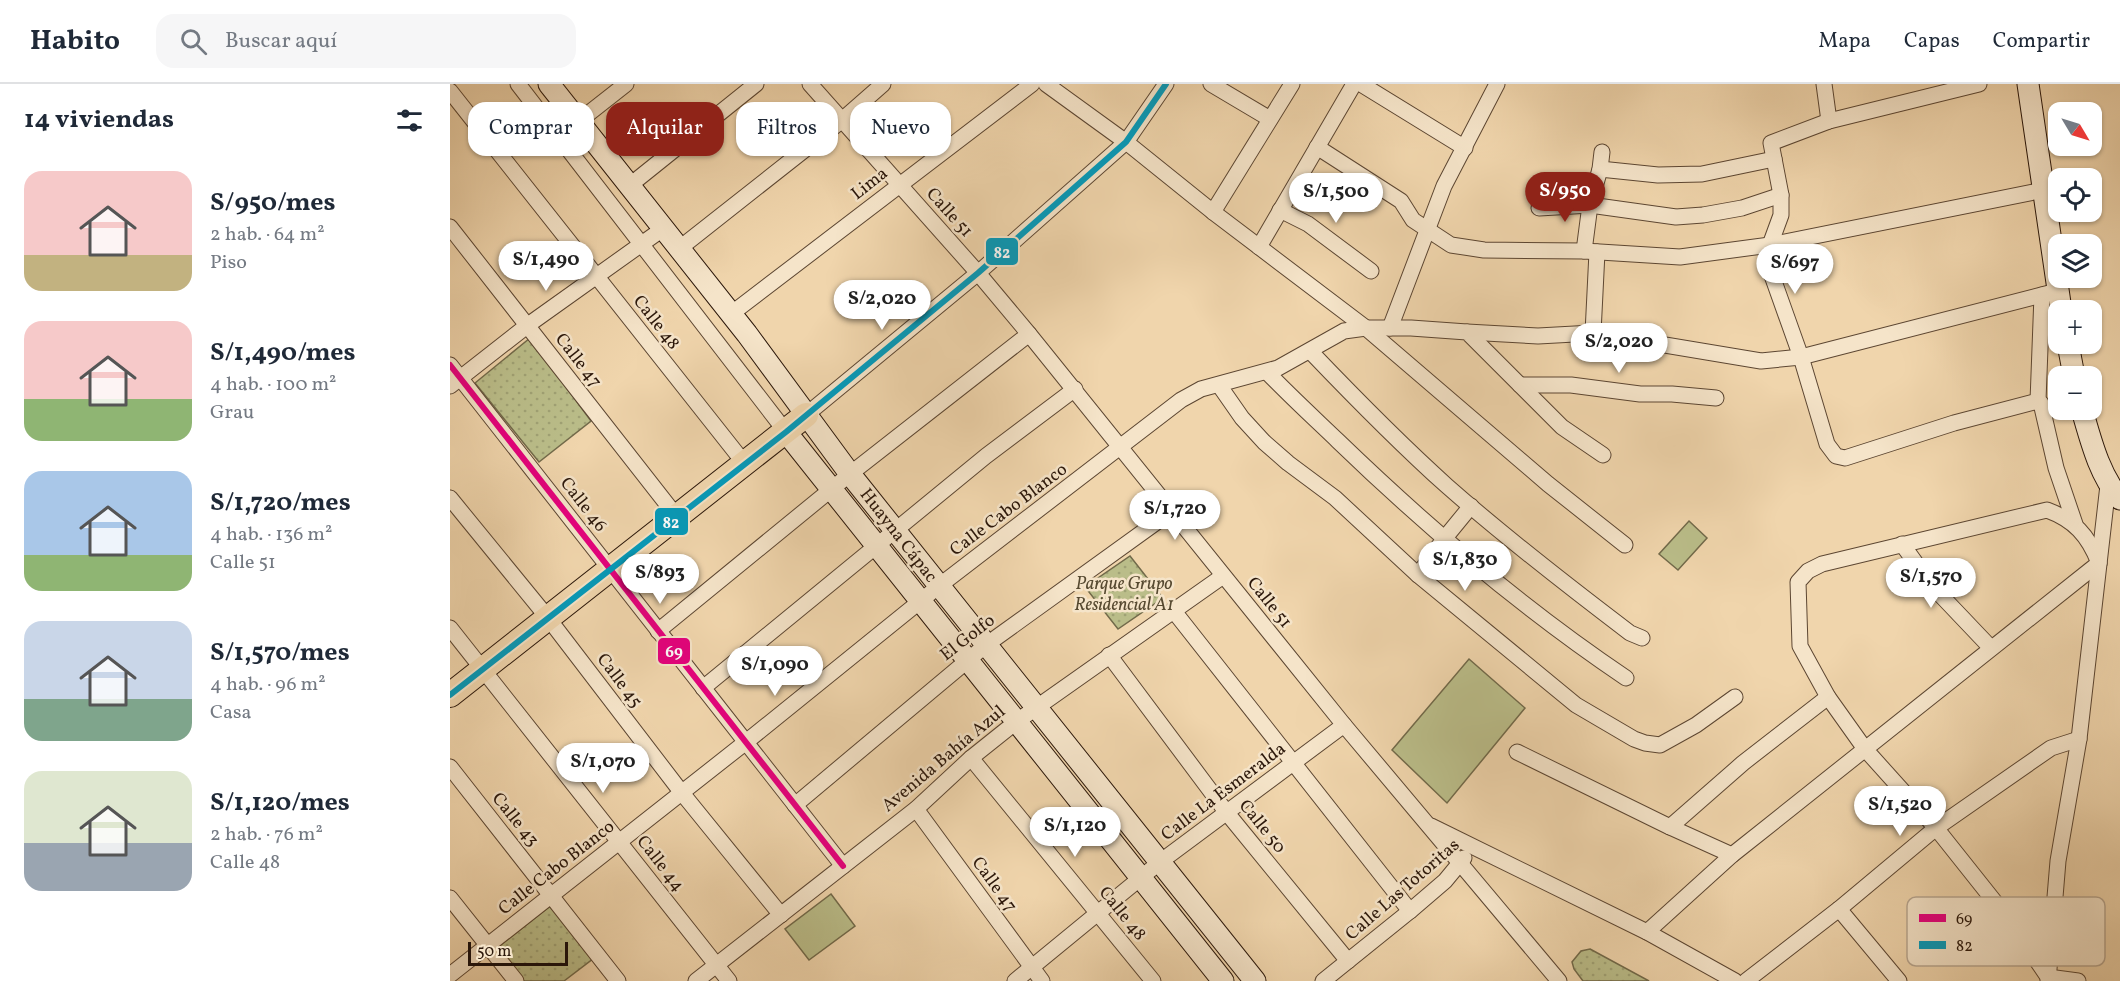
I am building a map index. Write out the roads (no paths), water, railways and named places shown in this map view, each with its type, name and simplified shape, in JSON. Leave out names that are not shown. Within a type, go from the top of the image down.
[{"type":"main road","name":"Huayna Cápac","points":[[549,84],[564,102]]},
{"type":"main road","points":[[2028,84],[2044,190],[2053,299]]},
{"type":"main road","name":"Huayna Cápac","points":[[594,140],[731,314],[894,530],[1255,981]]},
{"type":"main road","points":[[450,695],[806,415]]},
{"type":"main road","points":[[2085,420],[2091,442],[2114,492]]},
{"type":"main road","name":"Huayna Cápac","points":[[786,432],[1223,981]]},
{"type":"street","name":"Huayna Cápac","points":[[518,84],[786,432]]},
{"type":"street","points":[[594,109],[626,84]]},
{"type":"street","points":[[629,186],[756,84]]},
{"type":"street","name":"Calle 51","points":[[810,84],[978,273],[1075,389],[1344,725],[1559,981]]},
{"type":"street","points":[[680,248],[841,121],[883,84]]},
{"type":"street","name":"Lima","points":[[731,314],[1032,84]]},
{"type":"street","points":[[806,415],[978,273],[1126,142],[1166,84]]},
{"type":"street","points":[[1211,84],[1270,119]]},
{"type":"street","points":[[1213,212],[1292,84]]},
{"type":"street","points":[[1259,246],[1354,84]]},
{"type":"street","points":[[1361,84],[1465,148]]},
{"type":"street","points":[[1390,328],[1444,186],[1497,84]]},
{"type":"street","points":[[1824,84],[1828,122]]},
{"type":"street","points":[[1979,84],[1828,122],[1771,142],[1781,195],[1781,215],[1770,245],[1770,270],[1801,357],[1827,444],[1830,450],[1840,458],[1954,423],[2037,401]]},
{"type":"street","points":[[1054,87],[1366,328],[1548,484],[1625,545]]},
{"type":"street","name":"Calle 48","points":[[450,91],[745,464]]},
{"type":"street","points":[[1317,147],[1401,201],[1413,220],[1451,245],[1484,250],[1591,251],[1680,257],[1770,245],[2044,190]]},
{"type":"street","points":[[1593,333],[1590,205],[1600,169],[1602,152]]},
{"type":"street","points":[[1600,169],[1658,175],[1702,174],[1774,159]]},
{"type":"street","points":[[1539,208],[1590,205],[1676,217],[1742,208],[1781,195]]},
{"type":"street","points":[[1280,210],[1308,224],[1371,271]]},
{"type":"street","name":"Calle 47","points":[[450,227],[677,517]]},
{"type":"street","points":[[455,382],[528,325],[664,228]]},
{"type":"street","points":[[2037,401],[2053,299]]},
{"type":"street","name":"Calle Cabo Blanco","points":[[450,975],[682,793],[921,600],[1181,400],[1201,389],[1278,368],[1344,331],[1366,328],[1538,336],[1593,333],[1761,361],[1801,357],[2053,299]]},
{"type":"street","points":[[1467,332],[1562,427],[1603,455]]},
{"type":"street","points":[[658,631],[850,474],[1029,334]]},
{"type":"street","points":[[1310,351],[1411,452],[1471,506],[1549,571],[1630,633],[1642,638]]},
{"type":"street","name":"Calle 46","points":[[450,365],[455,382],[610,569],[843,866]]},
{"type":"street","points":[[1267,372],[1375,477],[1444,539],[1527,609],[1626,678]]},
{"type":"street","points":[[1219,385],[1242,418],[1288,464],[1335,498],[1418,575],[1575,705],[1634,740],[1660,745],[1696,725],[1735,697]]},
{"type":"street","points":[[1520,385],[1571,385],[1640,394],[1716,398]]},
{"type":"street","points":[[703,688],[986,456],[1075,389]]},
{"type":"street","points":[[2037,401],[2041,403],[2056,468],[2075,524],[2093,548],[2099,562]]},
{"type":"street","points":[[2055,897],[2058,861],[2079,739],[2099,562],[2104,529],[2114,492]]},
{"type":"street","name":"Calle 45","points":[[450,498],[548,618],[682,793],[781,915]]},
{"type":"street","points":[[1418,575],[1471,506]]},
{"type":"street","points":[[1991,897],[1936,828],[1865,749],[1828,697],[1800,646],[1798,582],[1808,571],[1822,564],[2047,510],[2075,524]]},
{"type":"street","name":"El Golfo","points":[[795,805],[986,645],[1172,511]]},
{"type":"street","points":[[1902,544],[1933,587],[1991,648]]},
{"type":"street","points":[[1647,932],[1732,855],[2099,562]]},
{"type":"street","name":"Avenida Bahía Azul","points":[[696,981],[916,809],[970,758],[1036,706],[1223,576]]},
{"type":"street","points":[[1173,610],[1410,911]]},
{"type":"street","name":"Calle 44","points":[[450,628],[729,981]]},
{"type":"street","name":"Calle 50","points":[[1109,656],[1227,813],[1348,961]]},
{"type":"street","points":[[1670,827],[1743,763],[1828,697]]},
{"type":"street","name":"Calle La Esmeralda","points":[[1015,981],[1160,862],[1344,725]]},
{"type":"street","points":[[1746,981],[1839,909],[1936,828],[2051,748],[2079,739]]},
{"type":"street","points":[[1517,752],[1732,855]]},
{"type":"street","name":"Calle 48","points":[[970,758],[1153,981]]},
{"type":"street","name":"Calle 43","points":[[450,767],[618,981]]},
{"type":"street","name":"Calle 47","points":[[916,809],[1042,981]]},
{"type":"street","points":[[1426,824],[1647,932],[1735,981]]},
{"type":"street","name":"Calle Las Totoritas","points":[[1323,981],[1445,881],[1467,854],[1480,850]]},
{"type":"street","points":[[450,898],[516,981]]},
{"type":"street","points":[[1839,909],[1899,981]]},
{"type":"street","points":[[2039,966],[2048,979],[2078,981]]},
{"type":"park label","name":"Parque Grupo Residencial A1","points":[[1124,593]]}]
